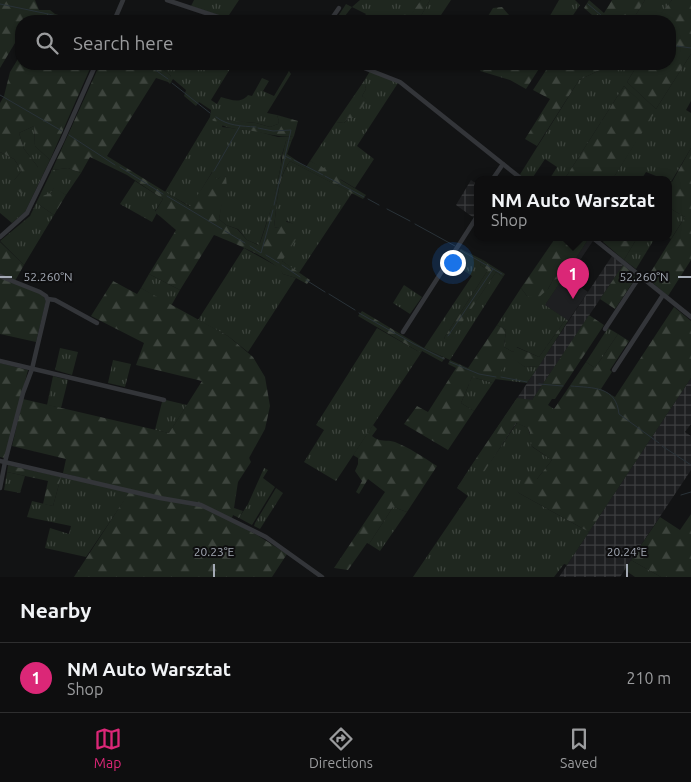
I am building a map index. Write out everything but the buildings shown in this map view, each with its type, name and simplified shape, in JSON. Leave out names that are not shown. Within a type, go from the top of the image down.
[{"type":"street","points":[[117,15],[123,0]]},
{"type":"street","points":[[167,0],[212,15]]},
{"type":"street","points":[[334,15],[338,8]]},
{"type":"street","points":[[0,237],[24,217],[30,208],[93,70]]},
{"type":"street","points":[[369,70],[400,82],[518,176]]},
{"type":"street","points":[[495,176],[503,164]]},
{"type":"street","points":[[403,332],[474,221]]},
{"type":"street","points":[[598,241],[691,317]]},
{"type":"street","points":[[0,276],[40,292],[48,299],[54,300],[97,323]]},
{"type":"street","points":[[605,329],[640,276]]},
{"type":"street","points":[[614,370],[663,295]]},
{"type":"street","points":[[0,488],[2,462],[32,369],[48,299]]},
{"type":"street","points":[[0,361],[164,400]]},
{"type":"street","points":[[2,462],[160,498],[201,504],[252,529],[278,545],[322,577]]},
{"type":"shaded area","points":[[471,180],[474,182],[474,218],[456,205]]},
{"type":"shaded area","points":[[587,241],[593,241],[568,278],[588,292],[568,321],[545,305]]},
{"type":"shaded area","points":[[612,256],[623,265],[468,495],[457,488]]},
{"type":"shaded area","points":[[691,378],[691,424],[685,432],[691,436],[691,470],[620,577],[559,577]]},
{"type":"green space","points":[[0,0],[35,0],[39,10],[50,10],[58,15],[15,15],[15,43],[0,68]]},
{"type":"green space","points":[[194,0],[239,0],[229,15],[218,15],[191,6]]},
{"type":"green space","points":[[360,0],[421,0],[411,15],[366,14],[352,7]]},
{"type":"green space","points":[[421,0],[430,0],[421,15],[411,15]]},
{"type":"green space","points":[[430,0],[451,0],[441,15],[421,15]]},
{"type":"green space","points":[[559,0],[575,0],[580,5],[573,15],[550,15]]},
{"type":"green space","points":[[589,0],[604,13],[612,0],[645,0],[636,15],[592,15],[584,8]]},
{"type":"green space","points":[[645,0],[672,0],[660,15],[636,15]]},
{"type":"green space","points":[[672,0],[691,0],[691,54],[656,109],[627,82],[634,70],[676,70],[676,15],[660,15]]},
{"type":"green space","points":[[346,4],[352,7],[346,15],[339,15]]},
{"type":"green space","points":[[502,7],[509,15],[489,15],[493,8]]},
{"type":"green space","points":[[691,54],[691,101],[686,110],[691,113],[691,148],[672,180],[672,176],[656,176],[646,172],[644,176],[614,176],[653,114],[624,86],[567,176],[551,176],[557,167],[545,159],[534,176],[519,176],[579,80],[600,70],[634,70],[627,82],[656,109]]},
{"type":"green space","points":[[15,64],[15,70],[89,70],[50,160],[35,146],[34,126],[19,133],[24,149],[38,167],[22,194],[13,186],[14,180],[22,171],[14,159],[0,152],[0,103],[4,96],[10,72]]},
{"type":"green space","points":[[97,70],[164,70],[171,76],[168,82],[156,78],[107,156],[190,207],[213,171],[216,179],[222,174],[226,177],[228,199],[222,204],[219,219],[226,225],[237,229],[247,240],[258,245],[273,201],[286,141],[292,140],[287,154],[306,167],[310,161],[338,175],[341,180],[366,195],[363,199],[290,161],[280,184],[274,227],[278,228],[282,222],[285,222],[304,227],[282,261],[310,280],[307,284],[283,274],[278,268],[262,257],[214,235],[180,290],[149,274],[176,230],[155,212],[163,199],[127,175],[90,157],[81,173],[68,168],[52,170]]},
{"type":"green space","points":[[164,70],[229,70],[211,100],[217,104],[221,97],[242,100],[248,95],[252,96],[262,78],[269,81],[263,91],[274,96],[289,71],[291,74],[267,113],[277,115],[278,124],[270,127],[256,123],[224,120],[222,127],[256,131],[278,137],[294,136],[292,140],[286,141],[273,203],[259,245],[247,240],[238,229],[226,225],[219,219],[226,177],[222,175],[216,179],[212,172],[191,207],[165,192],[210,117],[211,110],[199,102],[196,106],[184,96],[186,90],[173,79],[170,84],[168,82],[171,76]]},
{"type":"green space","points":[[538,70],[526,89],[510,80],[480,71]]},
{"type":"green space","points":[[546,70],[600,70],[579,80],[537,146],[525,139],[550,99],[533,90]]},
{"type":"green space","points":[[370,71],[398,83],[357,146],[374,159],[355,188],[310,161],[336,122],[344,123],[366,99],[362,96],[366,89],[364,81]]},
{"type":"green space","points":[[364,81],[366,89],[362,96],[367,99],[355,118],[348,118],[344,123],[336,122]]},
{"type":"green space","points":[[624,86],[654,114],[615,176],[567,176]]},
{"type":"green space","points":[[218,115],[224,120],[256,123],[270,127],[278,124],[277,115],[298,121],[294,136],[280,136],[235,129],[218,124],[212,120]]},
{"type":"green space","points":[[34,126],[35,146],[50,160],[25,212],[12,223],[0,213],[0,152],[14,159],[22,171],[14,180],[38,167],[24,149],[19,133]]},
{"type":"green space","points":[[691,148],[691,260],[668,296],[647,278],[670,241],[672,241],[685,217],[672,210],[672,182]]},
{"type":"green space","points":[[290,161],[352,193],[299,273],[282,261],[295,225],[287,221],[278,228],[274,227],[280,184]]},
{"type":"green space","points":[[68,168],[81,173],[66,195],[54,188],[38,204],[54,215],[24,265],[0,241],[30,216],[52,170]]},
{"type":"green space","points":[[135,181],[163,199],[155,211],[157,213],[152,222],[120,204]]},
{"type":"green space","points":[[54,187],[66,195],[54,215],[38,204],[42,196],[51,193]]},
{"type":"green space","points":[[672,210],[685,217],[672,237]]},
{"type":"green space","points":[[553,241],[587,241],[563,278],[553,280],[548,289],[538,298],[527,296],[521,288]]},
{"type":"green space","points":[[604,241],[635,241],[624,260]]},
{"type":"green space","points":[[635,241],[653,241],[636,269],[624,260]]},
{"type":"green space","points":[[0,242],[24,265],[15,281],[0,274]]},
{"type":"green space","points":[[244,248],[280,268],[283,274],[296,278],[248,352],[228,336],[198,320]]},
{"type":"green space","points":[[461,249],[483,260],[480,265],[488,270],[444,338],[449,341],[496,272],[503,277],[450,360],[424,348],[472,276],[452,263]]},
{"type":"green space","points":[[483,260],[505,274],[503,277],[496,272],[449,342],[444,338],[488,270],[480,265]]},
{"type":"green space","points":[[623,265],[634,274],[635,279],[615,309],[600,299]]},
{"type":"green space","points":[[149,274],[180,290],[171,306],[141,288]]},
{"type":"green space","points":[[0,277],[42,294],[46,301],[36,342],[0,334]]},
{"type":"green space","points":[[563,278],[545,305],[566,319],[539,357],[517,347],[513,352],[504,347],[506,330],[497,325],[521,288],[527,296],[548,289],[553,280]]},
{"type":"green space","points":[[113,281],[137,294],[141,288],[228,336],[253,357],[265,377],[270,406],[265,429],[249,458],[251,462],[238,482],[234,508],[243,511],[239,518],[233,515],[231,521],[287,554],[272,577],[74,577],[130,491],[63,473],[66,459],[12,446],[23,399],[169,433],[202,381],[136,365],[144,343],[91,316]]},
{"type":"green space","points":[[404,285],[422,297],[410,314],[393,303]]},
{"type":"green space","points":[[674,307],[691,321],[691,378],[589,532],[517,492],[526,473],[537,479],[552,460],[530,445],[532,443],[527,440],[530,433],[528,428],[516,423],[484,472],[471,466],[517,398],[532,400],[589,315],[604,325],[555,399],[552,399],[548,405],[554,409],[586,362],[595,368],[618,334],[629,341],[610,370],[612,372],[601,389],[615,397]]},
{"type":"green space","points":[[362,311],[424,348],[445,358],[442,362],[422,351],[421,353],[358,316]]},
{"type":"green space","points":[[566,319],[568,321],[539,366],[525,367],[510,357],[493,383],[472,377],[461,403],[474,411],[448,450],[404,424],[417,406],[428,412],[456,368],[448,364],[450,360],[468,368],[497,325],[506,330],[504,347],[513,352],[516,347],[539,357]]},
{"type":"green space","points":[[377,328],[421,353],[336,481],[304,462],[324,430],[316,425]]},
{"type":"green space","points":[[608,328],[618,334],[595,368],[586,362]]},
{"type":"green space","points":[[60,348],[78,352],[72,375],[55,370]]},
{"type":"green space","points":[[510,356],[525,367],[539,366],[527,383],[495,379]]},
{"type":"green space","points":[[113,360],[131,364],[125,387],[108,383]]},
{"type":"green space","points":[[0,363],[28,370],[5,458],[0,457]]},
{"type":"green space","points":[[53,376],[68,380],[61,408],[47,405]]},
{"type":"green space","points":[[472,377],[493,383],[474,411],[461,403]]},
{"type":"green space","points":[[166,400],[187,405],[169,433],[155,430],[162,402]]},
{"type":"green space","points":[[517,423],[528,428],[531,446],[552,460],[537,479],[517,492],[589,532],[567,565],[564,564],[554,577],[413,577],[468,496],[457,488],[471,466],[484,471]]},
{"type":"green space","points":[[373,425],[377,429],[372,436],[375,438],[401,444],[437,466],[407,512],[393,507],[369,544],[367,543],[348,570],[334,568],[385,492],[368,479],[359,494],[356,492],[362,481],[355,471],[358,458],[353,455]]},
{"type":"green space","points":[[8,465],[61,477],[53,506],[43,504],[48,481],[7,472]]},
{"type":"green space","points":[[264,468],[268,470],[263,478],[275,487],[252,525],[239,518],[248,504]]},
{"type":"green space","points":[[7,472],[25,476],[20,493],[4,490]]},
{"type":"green space","points":[[61,477],[130,492],[86,557],[45,548],[50,528],[69,534],[71,526],[27,517],[32,501],[53,506]]},
{"type":"green space","points":[[276,488],[283,493],[260,529],[254,526],[255,523]]},
{"type":"green space","points":[[393,507],[407,512],[380,551],[369,544]]},
{"type":"green space","points":[[691,514],[691,577],[661,577],[631,560],[660,517],[680,530]]},
{"type":"green space","points":[[631,560],[661,577],[635,577],[625,570]]},
{"type":"waterway","points":[[0,4],[53,15]]},
{"type":"waterway","points":[[588,4],[601,15]]},
{"type":"waterway","points":[[676,46],[691,48]]},
{"type":"waterway","points":[[155,70],[168,79]]},
{"type":"waterway","points":[[172,83],[210,113]]},
{"type":"waterway","points":[[0,95],[62,131]]},
{"type":"waterway","points":[[216,117],[230,124],[256,127]]},
{"type":"waterway","points":[[214,171],[240,126]]},
{"type":"waterway","points":[[258,128],[273,131],[291,130],[274,205]]},
{"type":"waterway","points":[[69,135],[115,165]]},
{"type":"waterway","points":[[285,156],[291,159]]},
{"type":"waterway","points":[[294,160],[323,175]]},
{"type":"waterway","points":[[120,167],[163,194]]},
{"type":"waterway","points":[[325,176],[364,197]]},
{"type":"waterway","points":[[167,196],[222,229]]},
{"type":"waterway","points":[[368,199],[379,205]]},
{"type":"waterway","points":[[387,209],[410,221]]},
{"type":"waterway","points":[[250,246],[261,253],[273,210]]},
{"type":"waterway","points":[[415,224],[455,246]]},
{"type":"waterway","points":[[225,231],[245,243]]},
{"type":"waterway","points":[[460,250],[502,274]]},
{"type":"waterway","points":[[266,255],[279,263]]},
{"type":"waterway","points":[[282,265],[300,277]]},
{"type":"waterway","points":[[448,336],[493,269]]},
{"type":"waterway","points":[[306,280],[325,292]]},
{"type":"waterway","points":[[329,294],[355,310]]},
{"type":"waterway","points":[[359,313],[444,359]]},
{"type":"waterway","points":[[450,362],[479,374],[496,377]]},
{"type":"waterway","points":[[501,377],[527,382]]},
{"type":"waterway","points":[[539,384],[563,386]]},
{"type":"waterway","points":[[571,386],[595,388],[608,393],[617,405],[619,414],[659,443]]},
{"type":"waterway","points":[[662,446],[691,465]]},
{"type":"waterway","points":[[681,495],[691,492]]},
{"type":"place","name":"NM Auto Warsztat","points":[[573,299]]}]
